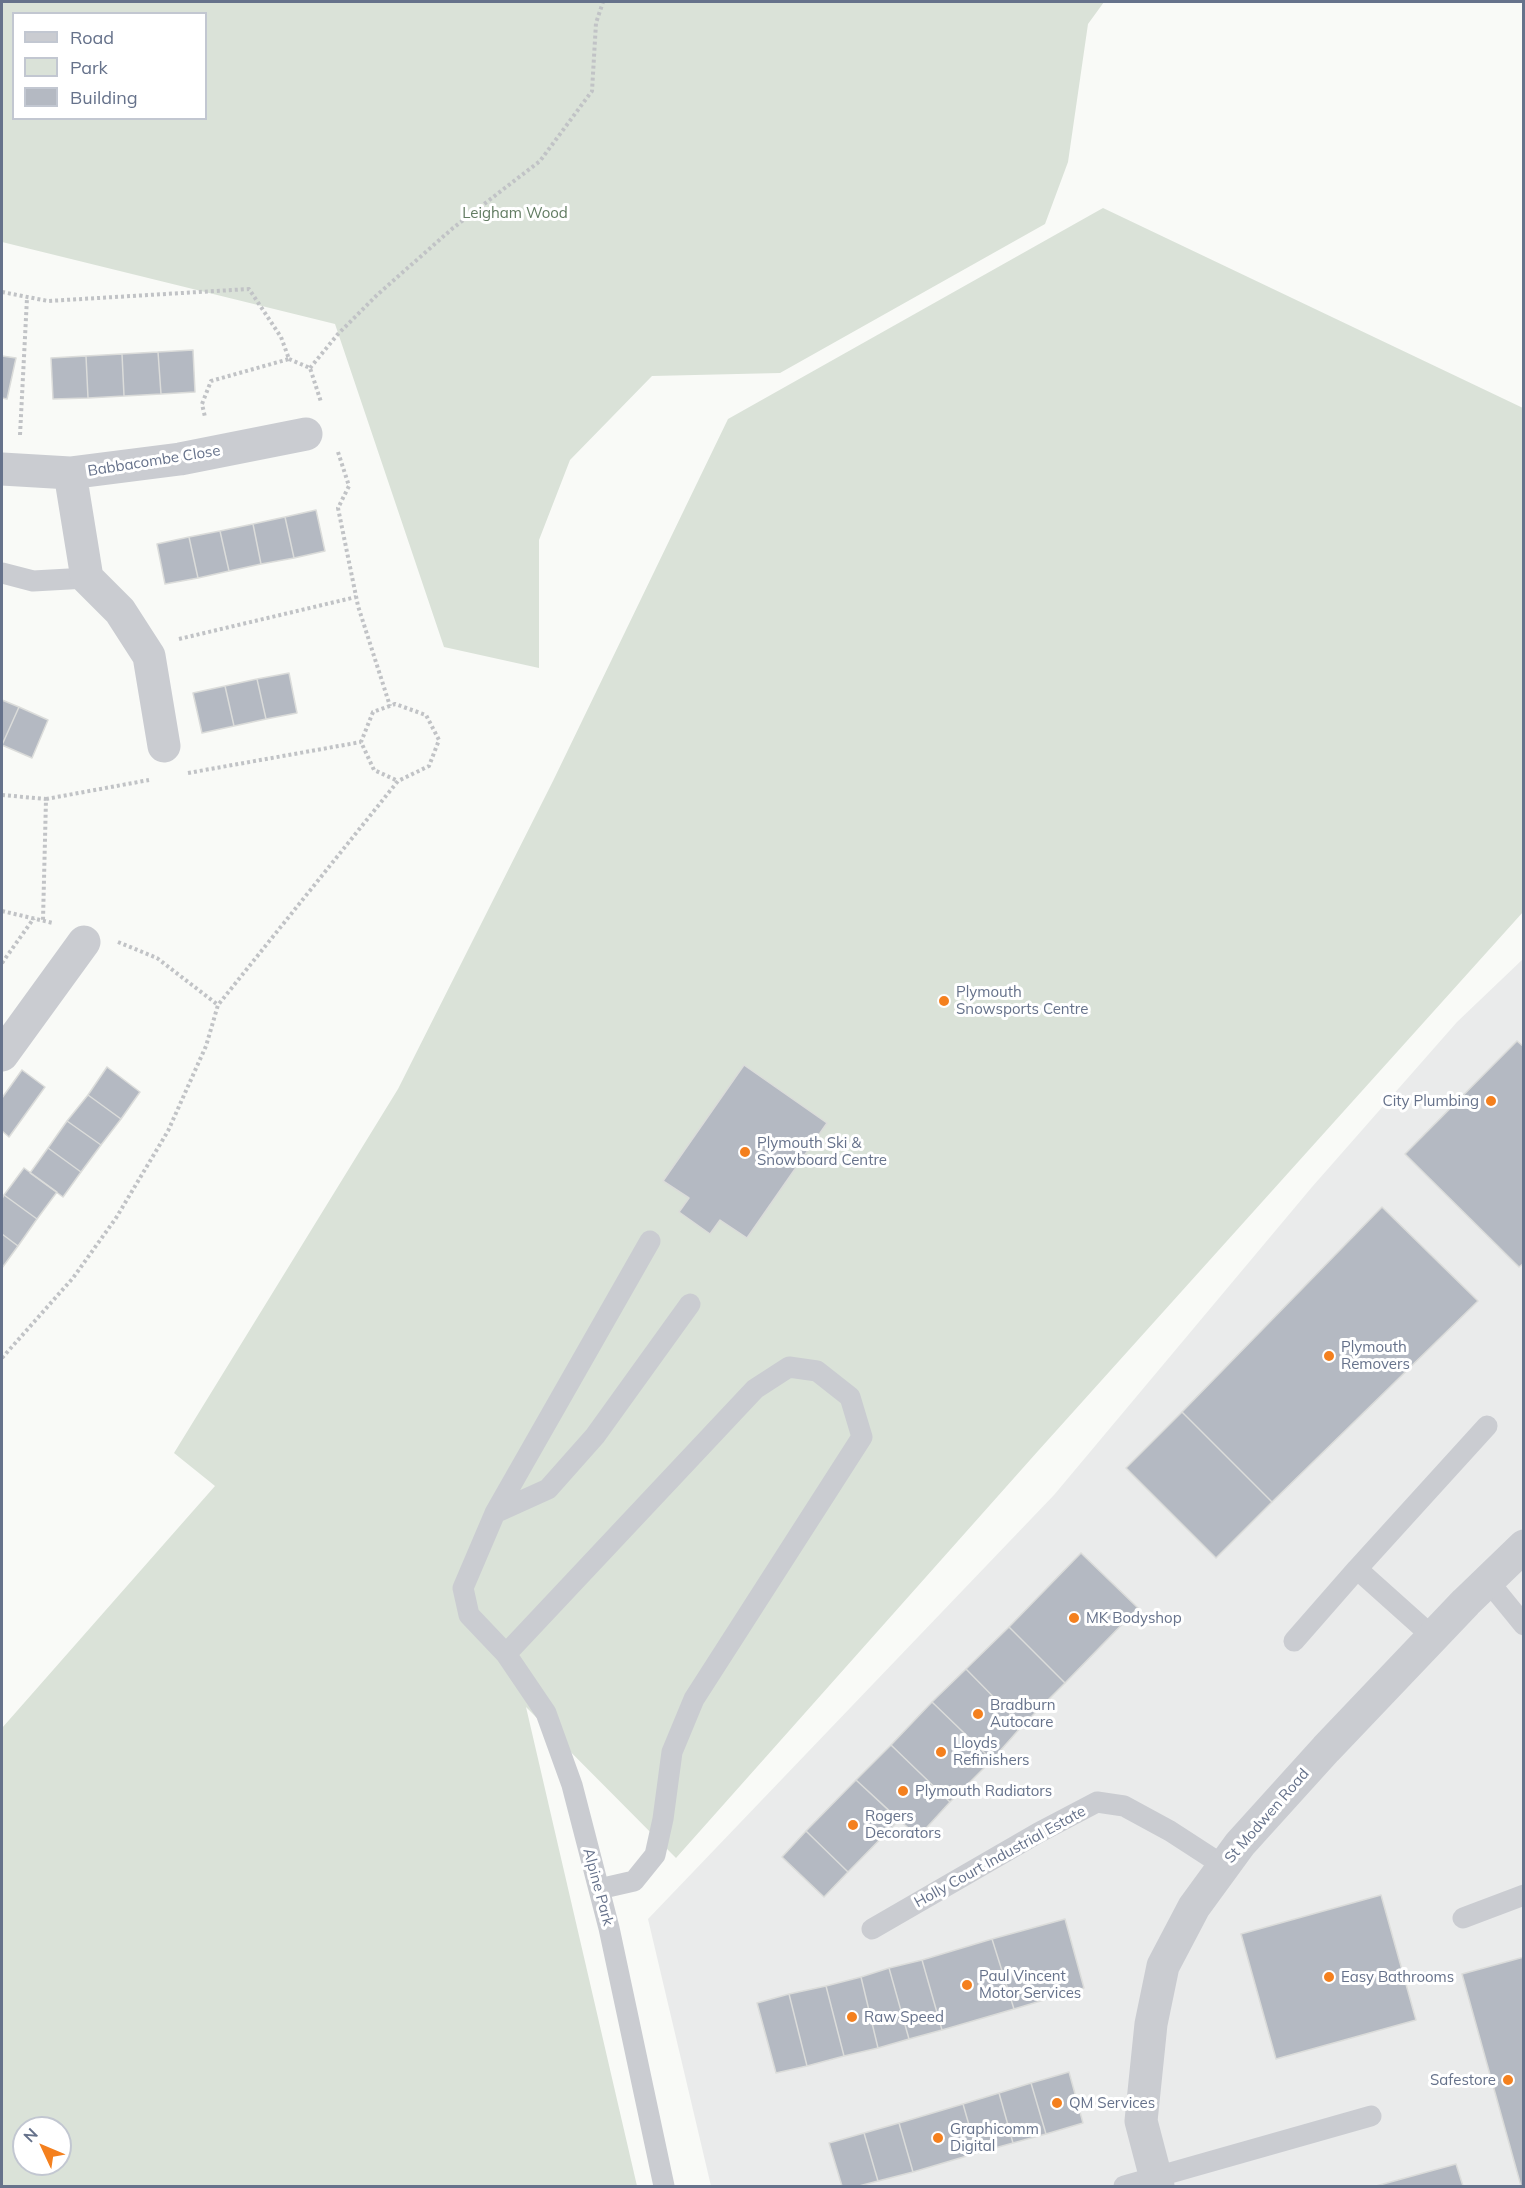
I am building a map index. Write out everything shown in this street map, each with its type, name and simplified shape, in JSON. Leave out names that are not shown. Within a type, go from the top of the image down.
[{"type":"street","name":"Babbacombe Close","points":[[10,470],[70,473],[214,452],[322,429]]},
{"type":"street","points":[[70,473],[87,578],[120,611],[149,656],[164,746]]},
{"type":"street","points":[[2,1055],[84,942]]},
{"type":"street","name":"St Modwen Road","points":[[1157,2182],[1142,2121],[1151,2024],[1163,1966],[1194,1907],[1240,1844],[1326,1749],[1524,1546]]},
{"type":"lane","points":[[2,573],[33,581],[87,578]]},
{"type":"lane","points":[[495,1513],[650,1241]]},
{"type":"lane","points":[[495,1513],[548,1489],[595,1436],[690,1304]]},
{"type":"lane","points":[[506,1654],[755,1389],[789,1367],[817,1371],[850,1397],[862,1437],[694,1700],[672,1752],[663,1819],[655,1855],[634,1881],[599,1889]]},
{"type":"lane","points":[[1294,1641],[1487,1426]]},
{"type":"lane","name":"Alpine Park","points":[[495,1513],[463,1588],[469,1615],[506,1654],[546,1713],[572,1785],[612,1940],[664,2187]]},
{"type":"lane","points":[[1358,1569],[1433,1637]]},
{"type":"lane","points":[[1488,1581],[1524,1625]]},
{"type":"lane","name":"Holly Court Industrial Estate","points":[[872,1929],[1097,1802],[1124,1806],[1170,1831],[1224,1866]]},
{"type":"lane","points":[[1464,1917],[1524,1894]]},
{"type":"lane","points":[[1124,2187],[1157,2182],[1371,2116]]},
{"type":"path","points":[[310,368],[338,334],[377,296],[453,228],[540,161],[592,92],[596,23],[603,2]]},
{"type":"path","points":[[2,292],[48,302],[249,289],[281,337],[289,360]]},
{"type":"path","points":[[10,470],[27,298]]},
{"type":"path","points":[[214,452],[202,404],[211,381],[289,360],[310,368]]},
{"type":"path","points":[[310,368],[322,429],[349,486],[338,508],[356,597],[390,706]]},
{"type":"path","points":[[143,647],[356,597]]},
{"type":"path","points":[[2,1358],[73,1278],[116,1218],[168,1131],[206,1046],[218,1005],[398,781],[429,766],[439,740],[426,716],[395,704],[373,712],[361,742],[374,770],[398,781]]},
{"type":"path","points":[[186,773],[361,742]]},
{"type":"path","points":[[2,795],[46,799],[151,779]]},
{"type":"path","points":[[43,920],[46,799]]},
{"type":"path","points":[[2,963],[34,918]]},
{"type":"shaded area","points":[[1523,959],[1523,2186],[711,2186],[648,1919],[1054,1495],[1312,1187],[1457,1022]]},
{"type":"green space","name":"Leigham Wood","points":[[2,2],[1104,2],[1088,24],[1068,162],[1045,224],[780,373],[652,376],[570,460],[539,540],[539,668],[444,647],[335,324],[2,242]]},
{"type":"green space","name":"Plymouth Snowsports Centre","points":[[1103,208],[1523,408],[1523,912],[676,1858],[526,1707],[637,2186],[2,2186],[2,1728],[215,1486],[174,1453],[398,1089],[553,781],[728,419]]},
{"type":"building","points":[[193,350],[195,392],[161,394],[158,352]]},
{"type":"building","points":[[158,352],[161,394],[124,396],[122,354]]},
{"type":"building","points":[[122,354],[124,396],[88,398],[86,356]]},
{"type":"building","points":[[2,356],[16,358],[7,399],[2,398]]},
{"type":"building","points":[[86,356],[88,398],[53,399],[51,358]]},
{"type":"building","points":[[316,510],[325,551],[294,558],[285,517]]},
{"type":"building","points":[[285,517],[294,558],[261,564],[253,524]]},
{"type":"building","points":[[253,524],[261,564],[229,571],[220,531]]},
{"type":"building","points":[[220,531],[229,571],[198,578],[189,537]]},
{"type":"building","points":[[189,537],[198,578],[165,584],[157,544]]},
{"type":"building","points":[[289,673],[297,713],[266,719],[257,679]]},
{"type":"building","points":[[257,679],[266,719],[234,726],[225,686]]},
{"type":"building","points":[[225,686],[234,726],[202,733],[193,693]]},
{"type":"building","points":[[2,700],[19,707],[2,745]]},
{"type":"building","points":[[19,707],[48,720],[32,758],[2,745]]},
{"type":"building","name":"City Plumbing","points":[[1517,1041],[1524,1047],[1524,1263],[1519,1267],[1405,1154]]},
{"type":"building","name":"Plymouth Ski & Snowboard Centre","points":[[744,1065],[827,1123],[747,1238],[720,1220],[710,1234],[679,1212],[689,1198],[663,1181]]},
{"type":"building","points":[[107,1067],[140,1092],[121,1119],[88,1095]]},
{"type":"building","points":[[22,1070],[45,1087],[9,1137],[2,1131],[2,1098]]},
{"type":"building","points":[[88,1095],[121,1119],[101,1145],[67,1121]]},
{"type":"building","points":[[67,1121],[101,1145],[81,1172],[48,1148]]},
{"type":"building","points":[[48,1148],[81,1172],[63,1197],[30,1173]]},
{"type":"building","points":[[24,1168],[57,1192],[37,1219],[4,1195]]},
{"type":"building","points":[[4,1195],[37,1219],[18,1246],[2,1234]]},
{"type":"building","name":"Plymouth Removers","points":[[1382,1207],[1478,1301],[1272,1502],[1182,1412]]},
{"type":"building","points":[[2,1234],[18,1246],[2,1268]]},
{"type":"building","points":[[1182,1412],[1272,1502],[1216,1558],[1126,1468]]},
{"type":"building","name":"MK Bodyshop","points":[[1081,1553],[1138,1608],[1065,1683],[1009,1627]]},
{"type":"building","points":[[1009,1627],[1065,1683],[1022,1726],[966,1669]]},
{"type":"building","name":"Bradburn Autocare","points":[[966,1669],[1022,1726],[992,1760],[932,1702]]},
{"type":"building","name":"Lloyds Refinishers","points":[[932,1702],[992,1760],[950,1802],[891,1745]]},
{"type":"building","name":"Plymouth Radiators","points":[[891,1745],[950,1802],[918,1837],[856,1780]]},
{"type":"building","name":"Rogers Decorators","points":[[856,1780],[899,1820],[848,1872],[806,1831]]},
{"type":"building","points":[[806,1831],[848,1872],[824,1897],[782,1857]]},
{"type":"building","name":"Easy Bathrooms","points":[[1381,1895],[1416,2020],[1276,2059],[1241,1934]]},
{"type":"building","points":[[1065,1919],[1084,1988],[1014,2009],[992,1939]]},
{"type":"building","name":"Paul Vincent Motor Services","points":[[992,1939],[1014,2009],[942,2030],[922,1960]]},
{"type":"building","name":"Safestore","points":[[1524,1957],[1524,2186],[1521,2186],[1462,1974]]},
{"type":"building","points":[[922,1960],[942,2030],[909,2039],[889,1968]]},
{"type":"building","points":[[889,1968],[909,2039],[878,2048],[861,1977]]},
{"type":"building","name":"Raw Speed","points":[[861,1977],[878,2048],[844,2056],[826,1986]]},
{"type":"building","points":[[826,1986],[844,2056],[807,2066],[789,1994]]},
{"type":"building","points":[[789,1994],[807,2066],[776,2073],[757,2003]]},
{"type":"building","name":"QM Services","points":[[1069,2072],[1083,2123],[1046,2134],[1031,2083]]},
{"type":"building","points":[[1031,2083],[1046,2134],[1013,2143],[999,2093]]},
{"type":"building","points":[[999,2093],[1013,2143],[977,2153],[963,2104]]},
{"type":"building","name":"Graphicomm Digital","points":[[963,2104],[977,2153],[913,2172],[899,2123]]},
{"type":"building","points":[[899,2123],[913,2172],[878,2181],[864,2133]]},
{"type":"building","points":[[864,2133],[878,2181],[859,2186],[842,2186],[829,2143]]},
{"type":"building","points":[[1456,2164],[1463,2186],[1376,2186]]},
{"type":"place","name":"Plymouth Snowsports Centre","points":[[944,1001]]},
{"type":"place","name":"City Plumbing","points":[[1491,1101]]},
{"type":"place","name":"Plymouth Ski & Snowboard Centre","points":[[745,1152]]},
{"type":"place","name":"Plymouth Removers","points":[[1329,1356]]},
{"type":"place","name":"MK Bodyshop","points":[[1074,1618]]},
{"type":"place","name":"Bradburn Autocare","points":[[978,1714]]},
{"type":"place","name":"Lloyds Refinishers","points":[[941,1752]]},
{"type":"place","name":"Plymouth Radiators","points":[[903,1791]]},
{"type":"place","name":"Rogers Decorators","points":[[853,1825]]},
{"type":"place","name":"Easy Bathrooms","points":[[1329,1977]]},
{"type":"place","name":"Paul Vincent Motor Services","points":[[967,1985]]},
{"type":"place","name":"Raw Speed","points":[[852,2017]]},
{"type":"place","name":"Safestore","points":[[1508,2080]]},
{"type":"place","name":"QM Services","points":[[1057,2103]]},
{"type":"place","name":"Graphicomm Digital","points":[[938,2138]]}]
